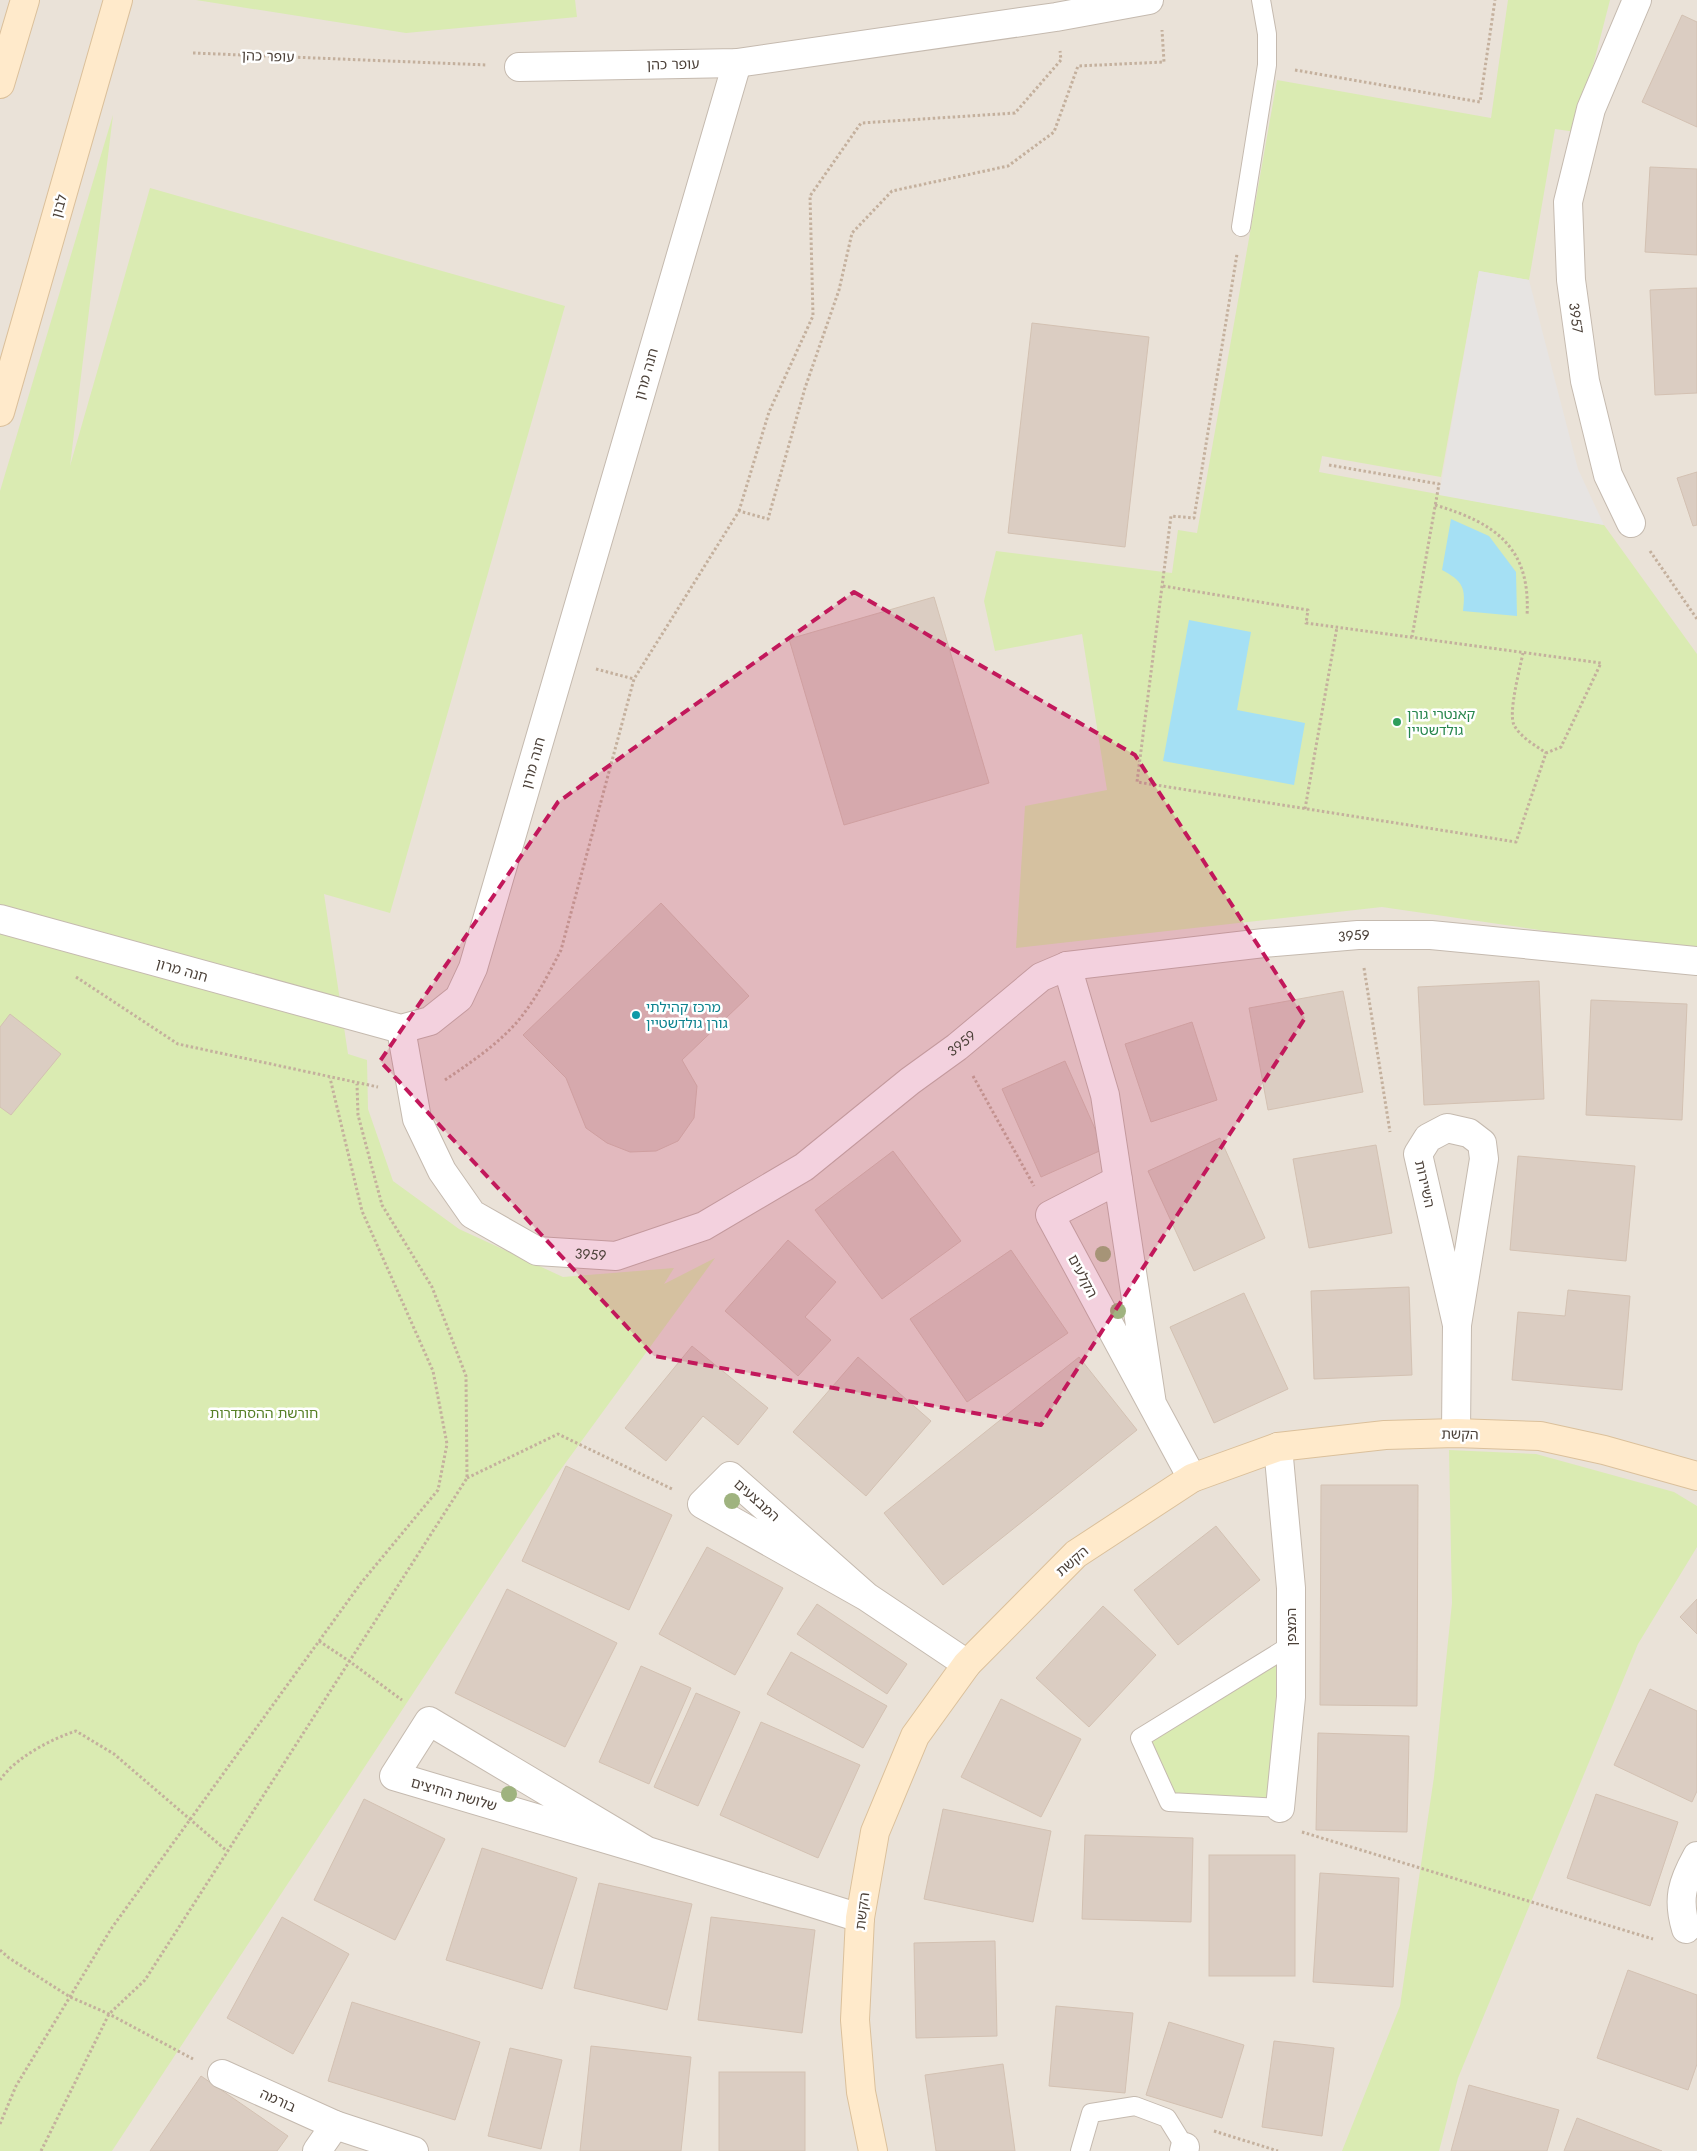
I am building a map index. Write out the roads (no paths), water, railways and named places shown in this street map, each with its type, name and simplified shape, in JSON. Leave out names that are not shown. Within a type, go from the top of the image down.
[{"type":"street","points":[[0,84],[25,0]]},
{"type":"street","name":"לבון","points":[[0,412],[118,0]]},
{"type":"street","name":"עופר כהן","points":[[520,67],[737,63],[1056,17],[1148,0]]},
{"type":"street","name":"3957","points":[[1631,523],[1608,475],[1585,381],[1570,280],[1568,202],[1591,109],[1637,0]]},
{"type":"street","name":"חנה מרון","points":[[0,919],[401,1029],[430,1021],[459,998],[473,968],[737,63]]},
{"type":"street","name":"3959","points":[[401,1029],[417,1119],[442,1171],[472,1214],[537,1251],[616,1256],[704,1226],[804,1167],[910,1081],[957,1047],[1041,977],[1067,966],[1264,943],[1358,935],[1431,935],[1697,961]]},
{"type":"street","name":"הקלעים","points":[[1067,966],[1105,1095],[1152,1404]]},
{"type":"street","name":"השיירות","points":[[1456,1432],[1457,1325],[1484,1159],[1482,1143],[1469,1133],[1447,1128],[1428,1138],[1418,1154],[1457,1325]]},
{"type":"street","name":"הקלעים","points":[[1118,1180],[1050,1215],[1192,1478]]},
{"type":"street","name":"הקשת","points":[[873,2151],[861,2092],[855,2020],[860,1918],[878,1823],[915,1736],[967,1664],[1076,1554],[1192,1478],[1278,1447],[1384,1435],[1456,1432],[1540,1436],[1604,1450],[1697,1476]]},
{"type":"street","name":"המצפן","points":[[1278,1447],[1291,1588],[1291,1698],[1280,1808]]},
{"type":"street","name":"המבצעים","points":[[867,1597],[730,1476],[702,1504],[867,1597],[967,1664]]},
{"type":"street","name":"שלושת החיצים","points":[[648,1851],[430,1721],[394,1776],[648,1851],[860,1918]]},
{"type":"street","points":[[1691,1933],[1680,1910],[1681,1896],[1687,1875],[1697,1856]]},
{"type":"street","name":"בורמה","points":[[222,2074],[335,2125],[414,2151]]},
{"type":"street","points":[[317,2151],[335,2125]]},
{"type":"lane","points":[[1241,227],[1267,66],[1267,34],[1261,0]]},
{"type":"lane","points":[[1280,1808],[1169,1802],[1140,1738],[1291,1645]]},
{"type":"lane","points":[[1080,2151],[1091,2113],[1135,2106],[1167,2118],[1185,2149]]},
{"type":"water","points":[[1451,519],[1489,536],[1516,572],[1517,616],[1463,611],[1464,596],[1462,586],[1455,578],[1442,570]]},
{"type":"water","points":[[1189,620],[1251,632],[1237,710],[1305,723],[1294,785],[1163,761]]},
{"type":"place","name":"קאנטרי גורן גולדשטיין","points":[[1397,722]]},
{"type":"place","name":"מרכז קהילתי גורן גולדשטיין","points":[[636,1015]]},
{"type":"park label","name":"חורשת ההסתדרות","points":[[264,1413]]}]
